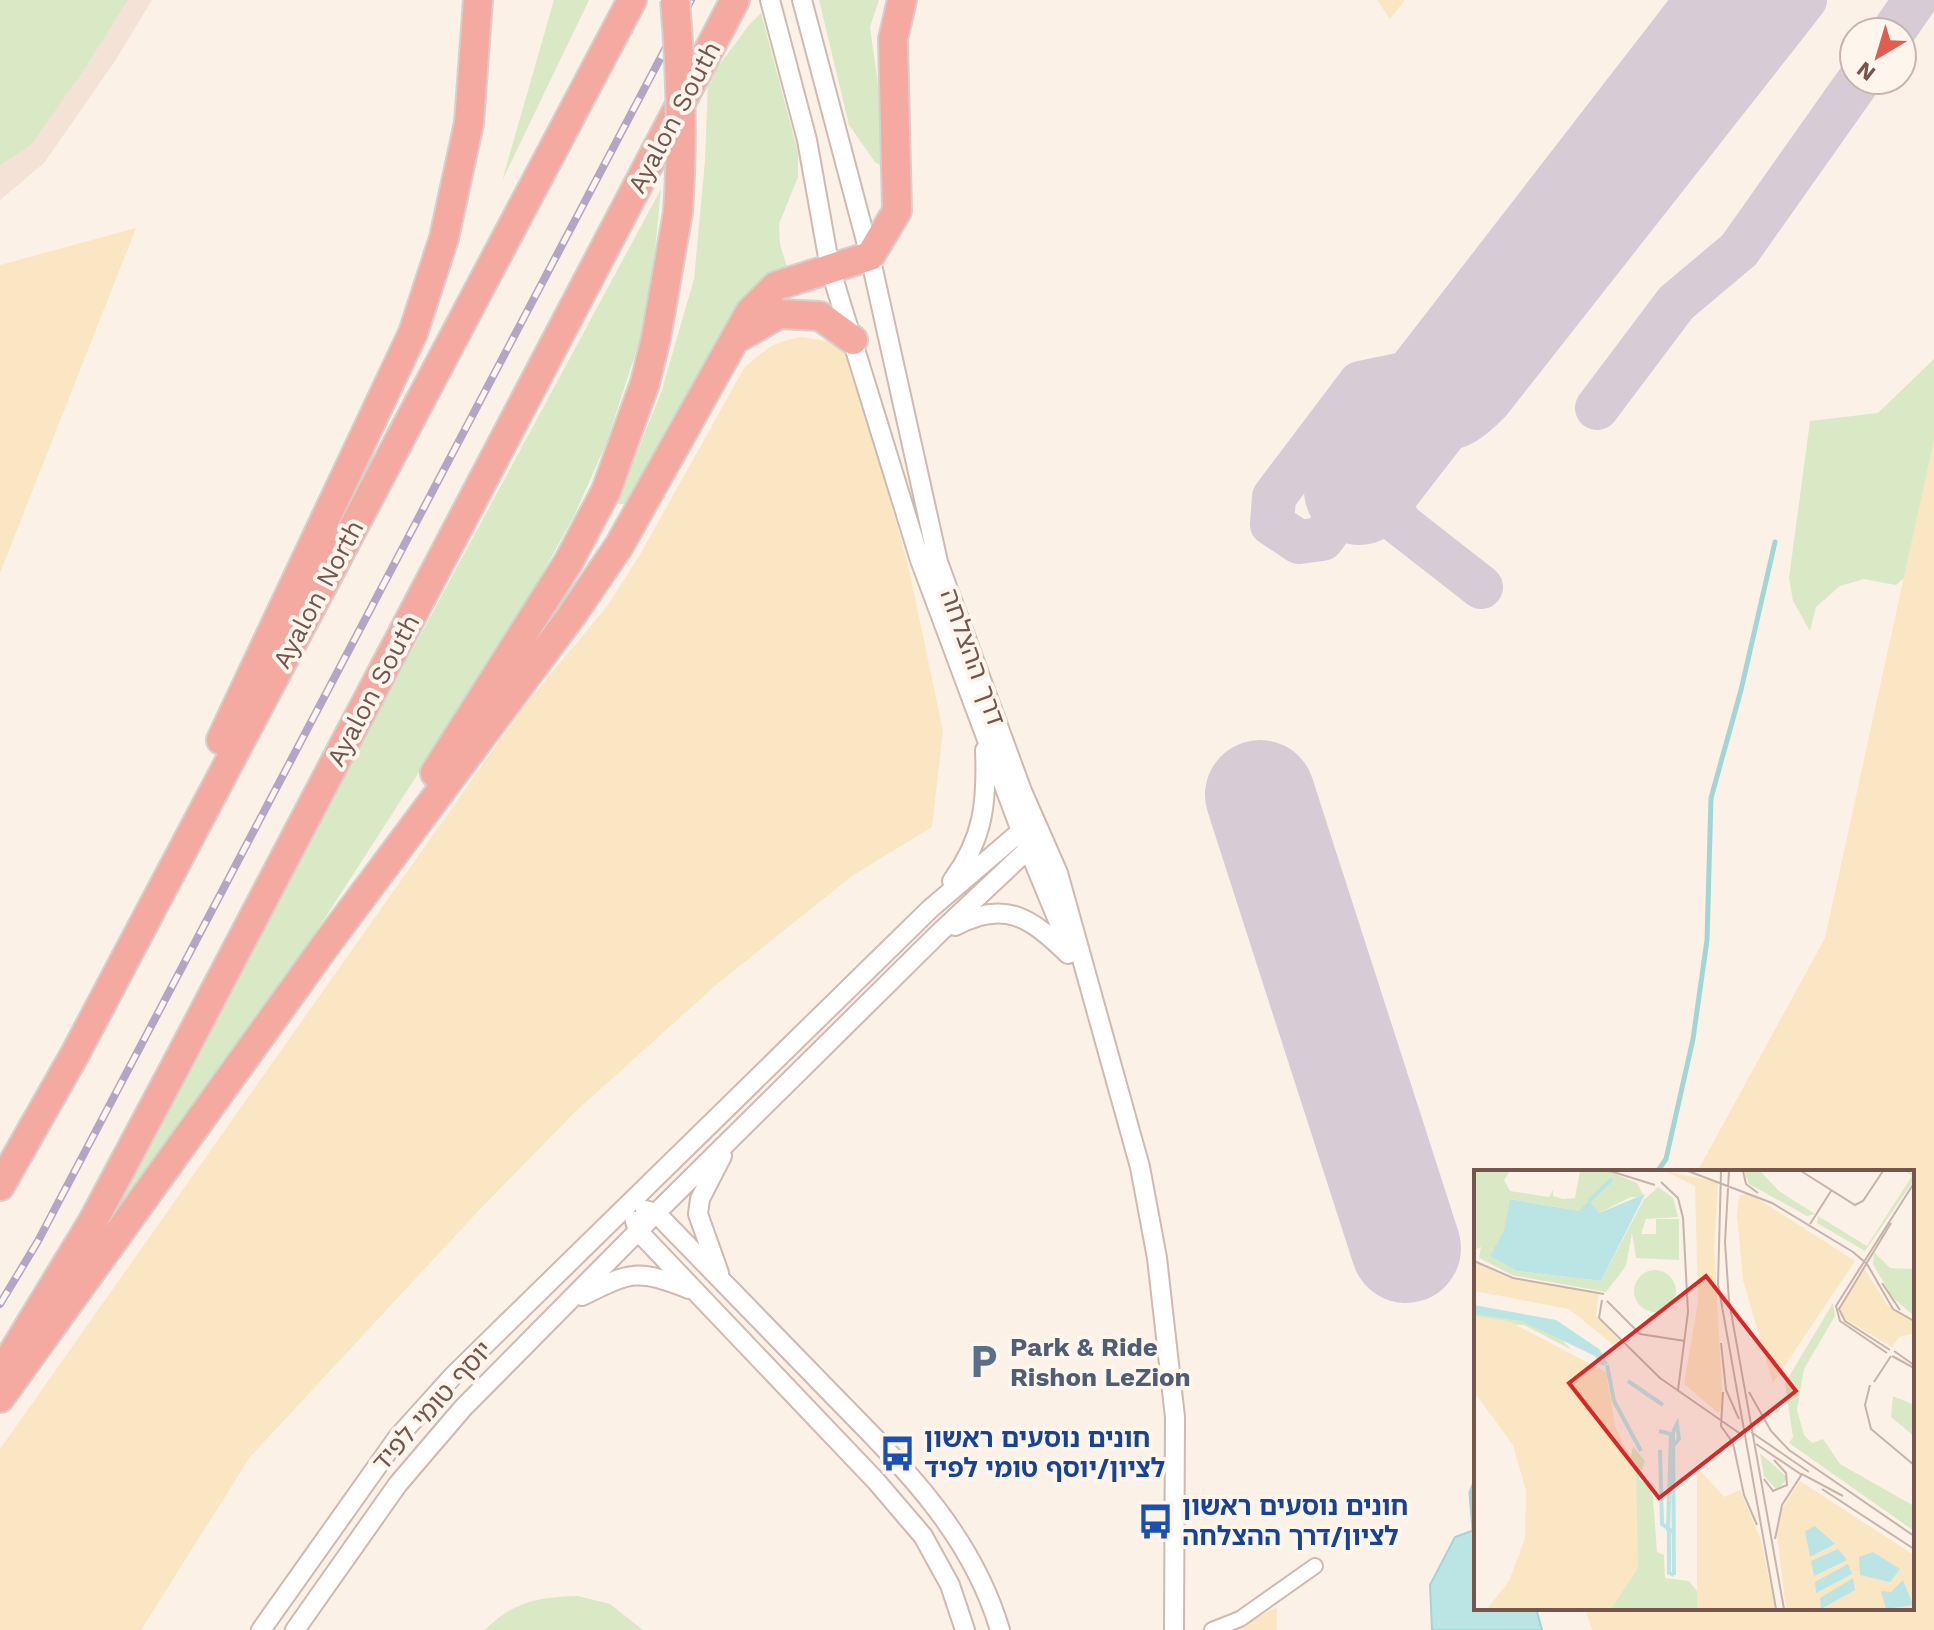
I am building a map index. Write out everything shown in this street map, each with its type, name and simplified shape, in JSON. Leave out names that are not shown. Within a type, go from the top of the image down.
[{"type":"highway","points":[[75,1054],[413,333],[444,238],[469,123],[478,0]]},
{"type":"highway","points":[[487,275],[522,180],[610,0]]},
{"type":"highway","name":"Ayalon North","points":[[0,1186],[75,1054],[632,0]]},
{"type":"highway","points":[[328,942],[524,634],[606,491],[645,383],[678,212],[682,151],[681,72],[675,0]]},
{"type":"highway","name":"Ayalon South","points":[[0,1375],[93,1221],[168,1081],[735,0]]},
{"type":"highway","points":[[0,1398],[328,942],[495,722],[619,546],[750,312],[776,286],[870,256],[897,211],[893,39],[902,0]]},
{"type":"highway","points":[[735,339],[779,314],[820,316],[853,340]]},
{"type":"street","name":"דרך ההצלחה","points":[[770,0],[807,140],[830,268],[920,560],[984,731],[1031,834],[1058,873],[1140,1167],[1157,1258],[1175,1417],[1174,1630]]},
{"type":"street","name":"דרך ההצלחה","points":[[802,0],[870,256],[938,562],[1074,960],[1108,1048]]},
{"type":"street","points":[[930,909],[963,866],[975,844],[984,811],[984,731]]},
{"type":"street","points":[[930,909],[1031,834]]},
{"type":"street","name":"יוסף טומי לפיד","points":[[295,1630],[416,1462],[463,1408],[938,934],[1031,834]]},
{"type":"street","name":"יוסף טומי לפיד","points":[[261,1630],[398,1437],[453,1376],[930,909]]},
{"type":"street","points":[[938,934],[971,917],[1008,912],[1042,930],[1074,960]]},
{"type":"street","points":[[722,1279],[698,1214],[700,1199],[730,1140]]},
{"type":"street","points":[[628,1203],[656,1213],[895,1459],[946,1519],[977,1570],[1000,1630]]},
{"type":"street","points":[[628,1203],[638,1231],[876,1481],[923,1536],[950,1585],[965,1630]]},
{"type":"street","points":[[569,1302],[620,1277],[640,1274],[652,1275],[697,1292]]},
{"type":"street","points":[[1212,1630],[1240,1619],[1315,1566]]},
{"type":"shaded area","points":[[0,0],[152,0],[115,61],[44,163],[0,200]]},
{"type":"green space","points":[[0,0],[128,0],[31,145],[0,165]]},
{"type":"green space","points":[[554,0],[589,0],[502,181]]},
{"type":"green space","points":[[819,0],[879,0],[870,27],[890,171],[875,162],[849,125]]},
{"type":"green space","points":[[761,13],[798,152],[798,177],[779,224],[780,244],[787,267],[772,276],[631,504],[616,504],[661,393],[694,279],[705,161],[708,80]]},
{"type":"green space","points":[[661,189],[649,312],[606,444],[574,516],[516,622],[172,1155],[87,1268],[250,951]]},
{"type":"green space","points":[[1934,359],[1934,513],[1908,575],[1896,585],[1864,579],[1840,586],[1816,607],[1810,631],[1793,601],[1789,578],[1810,421],[1878,413]]},
{"type":"green space","points":[[578,1596],[610,1604],[643,1630],[485,1630],[495,1620],[528,1602]]},
{"type":"sand","points":[[1377,0],[1405,0],[1390,19]]},
{"type":"sand","points":[[136,228],[0,573],[0,265]]},
{"type":"sand","points":[[802,337],[839,343],[849,352],[908,565],[943,731],[932,827],[852,876],[717,984],[575,1112],[481,1208],[250,1457],[141,1630],[0,1630],[0,1449],[524,706],[608,605],[641,553],[744,368],[770,347]]},
{"type":"sand","points":[[1934,439],[1934,1630],[1592,1630],[1586,1610],[1914,1610],[1914,1170],[1698,1170],[1825,938]]},
{"type":"sand","points":[[1277,1607],[1277,1630],[1233,1630]]},
{"type":"water","points":[[1474,1530],[1474,1610],[1537,1610],[1542,1630],[1432,1630],[1430,1585],[1455,1537]]},
{"type":"waterway","points":[[1658,1170],[1666,1159],[1693,1039],[1707,940],[1711,798],[1741,690],[1775,542]]},
{"type":"waterway","points":[[1474,1485],[1471,1493],[1474,1530]]},
{"type":"taxiway","points":[[1481,587],[1399,523],[1391,504],[1392,483],[1434,429],[1458,426],[1489,402],[1805,0]]},
{"type":"taxiway","points":[[1904,16],[1915,0]]},
{"type":"taxiway","points":[[1597,408],[1676,303],[1739,250],[1848,96]]},
{"type":"taxiway","points":[[1359,490],[1322,539],[1299,542],[1272,524],[1274,497],[1360,383],[1457,363]]},
{"type":"runway","points":[[1359,490],[1738,0]]},
{"type":"runway","points":[[1260,795],[1406,1248]]},
{"type":"railway","points":[[0,1304],[38,1241],[691,0]]},
{"type":"place","name":"Park & Ride Rishon LeZion","points":[[984,1362]]},
{"type":"place","name":"חונים נוסעים ראשון לציון/יוסף טומי לפיד","points":[[898,1453]]},
{"type":"place","name":"חונים נוסעים ראשון לציון/דרך ההצלחה","points":[[1156,1521]]}]
